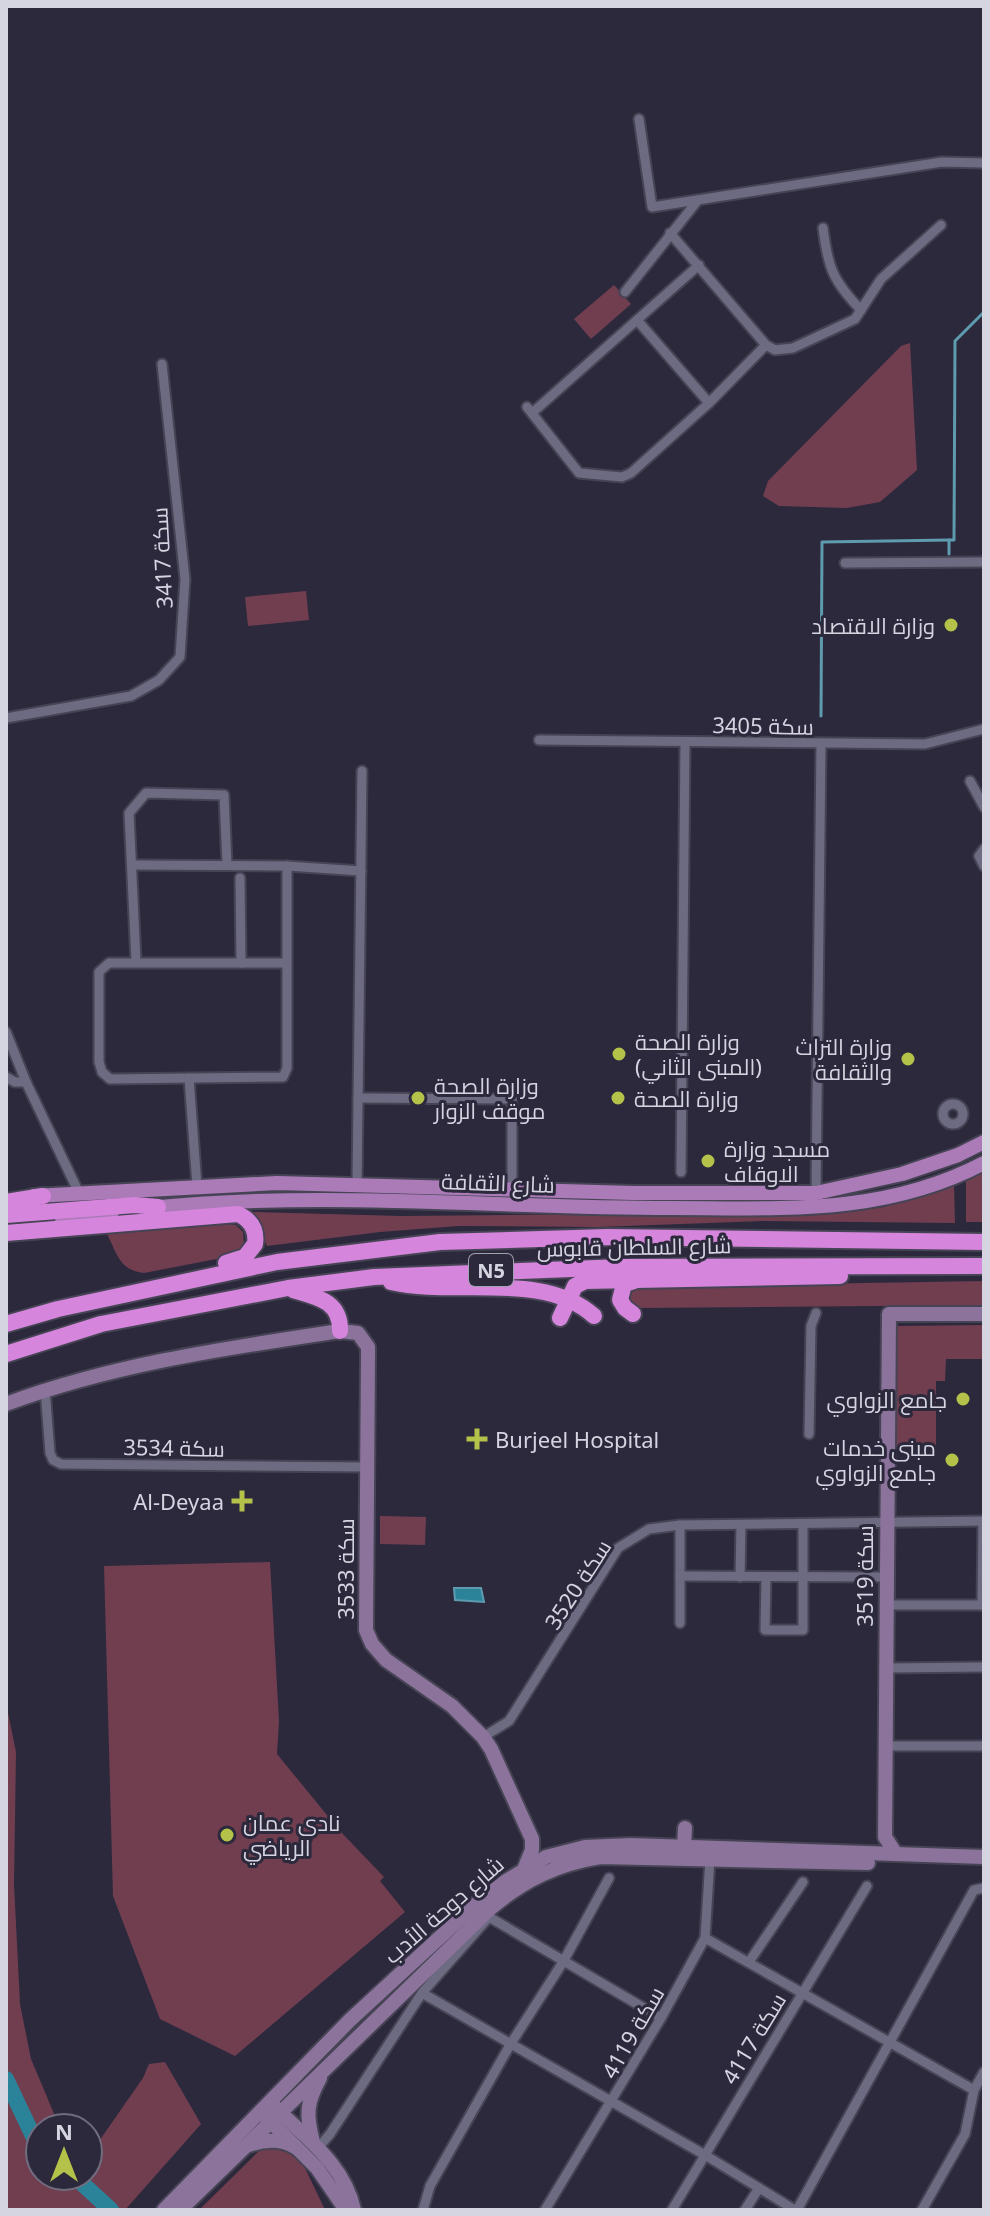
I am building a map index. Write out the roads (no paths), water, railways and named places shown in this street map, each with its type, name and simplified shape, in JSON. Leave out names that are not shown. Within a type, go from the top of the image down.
[{"type":"highway","points":[[26,1214],[39,1209],[74,1207],[80,1195]]},
{"type":"highway","points":[[6,1199],[43,1196]]},
{"type":"highway","points":[[6,1215],[135,1205],[158,1207]]},
{"type":"highway","points":[[6,1230],[228,1214],[238,1214],[247,1219],[253,1227],[255,1238],[249,1253],[238,1260],[208,1269],[196,1278]]},
{"type":"highway","name":"شارع السلطان قابوس","points":[[6,1324],[196,1278],[292,1260],[440,1242],[607,1237],[984,1242]]},
{"type":"highway","points":[[560,1318],[575,1286],[585,1281],[807,1278],[979,1266]]},
{"type":"highway","name":"شارع السلطان قابوس","points":[[6,1354],[101,1324],[288,1288],[374,1277],[622,1267],[979,1266]]},
{"type":"highway","points":[[374,1277],[412,1286],[531,1290],[568,1297],[594,1316]]},
{"type":"highway","points":[[633,1314],[620,1300],[621,1291],[624,1284],[638,1280]]},
{"type":"highway","points":[[288,1288],[331,1305],[339,1317],[340,1331]]},
{"type":"main road","name":"شارع الثقافة","points":[[43,1196],[277,1183],[512,1190],[816,1193],[902,1174],[958,1155],[984,1142]]},
{"type":"main road","name":"شارع الثقافة","points":[[6,1230],[121,1211],[261,1200],[817,1208],[868,1202],[942,1182],[984,1163]]},
{"type":"main road","points":[[710,1208],[810,1202],[816,1193],[827,1201],[868,1202]]},
{"type":"main road","name":"سكة 3519","points":[[885,1837],[889,1314],[984,1314]]},
{"type":"main road","points":[[6,1404],[45,1389],[186,1354],[340,1331]]},
{"type":"main road","name":"سكة 3533","points":[[340,1331],[358,1333],[368,1347],[368,1637],[386,1660],[452,1706],[483,1737],[532,1839]]},
{"type":"main road","points":[[684,1847],[685,1828]]},
{"type":"main road","points":[[871,1853],[880,1847],[885,1837]]},
{"type":"main road","points":[[885,1837],[896,1854]]},
{"type":"main road","points":[[532,1839],[544,1850],[566,1851]]},
{"type":"main road","points":[[525,1867],[532,1850],[532,1839]]},
{"type":"main road","name":"شارع دوحة الأدب","points":[[180,2210],[245,2146],[350,2020],[475,1905],[525,1867],[546,1857],[566,1851],[631,1845],[984,1857]]},
{"type":"main road","name":"شارع دوحة الأدب","points":[[164,2210],[327,2064],[491,1908],[533,1877],[576,1861],[600,1857],[984,1865]]},
{"type":"main road","points":[[327,2064],[309,2098],[311,2147],[317,2168],[346,2210]]},
{"type":"main road","points":[[271,2112],[343,2179],[354,2210]]},
{"type":"main road","points":[[245,2146],[280,2141],[311,2147]]},
{"type":"street","points":[[639,119],[652,207],[942,162],[984,163]]},
{"type":"street","points":[[625,292],[698,200]]},
{"type":"street","points":[[670,233],[766,345],[775,350],[793,348],[855,319],[881,279],[941,225]]},
{"type":"street","points":[[823,228],[831,271],[861,310]]},
{"type":"street","points":[[699,265],[530,410],[579,473],[622,477],[631,473],[709,403],[766,345]]},
{"type":"street","points":[[637,320],[709,403]]},
{"type":"street","name":"سكة 3417","points":[[6,718],[131,696],[159,680],[180,657],[185,579],[162,364]]},
{"type":"street","points":[[845,563],[984,562]]},
{"type":"street","name":"سكة 3405","points":[[539,740],[925,744],[984,729]]},
{"type":"street","points":[[681,1172],[685,742]]},
{"type":"street","points":[[816,1193],[821,744]]},
{"type":"street","points":[[357,1185],[362,771]]},
{"type":"street","points":[[970,781],[984,807]]},
{"type":"street","points":[[136,961],[129,813],[146,793],[224,795],[227,865]]},
{"type":"street","points":[[984,849],[979,856],[984,866]]},
{"type":"street","points":[[133,865],[287,866],[361,871]]},
{"type":"street","points":[[287,866],[287,963],[287,1068],[283,1077],[110,1079],[102,1072],[99,1062],[99,972],[109,963],[287,963]]},
{"type":"street","points":[[240,878],[241,963]]},
{"type":"street","points":[[6,1032],[26,1082],[80,1195]]},
{"type":"street","points":[[6,1077],[15,1082],[26,1082]]},
{"type":"street","points":[[189,1078],[197,1186]]},
{"type":"street","points":[[358,1098],[512,1099],[512,1190]]},
{"type":"street","points":[[809,1434],[811,1326],[816,1313]]},
{"type":"street","name":"سكة 3534","points":[[45,1389],[50,1453],[53,1460],[61,1464],[367,1467]]},
{"type":"street","points":[[886,1605],[983,1605],[983,1521]]},
{"type":"street","name":"سكة 3520","points":[[483,1737],[509,1721],[618,1548],[649,1529],[680,1525],[983,1521]]},
{"type":"street","points":[[680,1525],[680,1623]]},
{"type":"street","points":[[740,1577],[741,1525]]},
{"type":"street","points":[[766,1577],[765,1630],[803,1630],[803,1525]]},
{"type":"street","points":[[680,1576],[887,1577]]},
{"type":"street","points":[[886,1668],[984,1667]]},
{"type":"street","points":[[886,1746],[984,1746]]},
{"type":"street","name":"سكة 4119","points":[[545,2210],[661,2018],[705,1938],[710,1859]]},
{"type":"street","points":[[423,2210],[430,2186],[510,2045],[563,1962],[609,1878]]},
{"type":"street","points":[[749,1962],[803,1882]]},
{"type":"street","name":"سكة 4117","points":[[672,2210],[867,1886]]},
{"type":"street","points":[[422,1993],[796,2210],[888,2041],[979,1889]]},
{"type":"street","points":[[311,2147],[330,2134],[422,1993],[489,1917],[661,2018]]},
{"type":"street","points":[[705,1938],[974,2090]]},
{"type":"street","points":[[922,2210],[965,2134],[974,2090],[984,2072]]},
{"type":"street","points":[[745,2210],[759,2188]]},
{"type":"water","points":[[454,1588],[481,1588],[484,1602],[455,1600]]},
{"type":"waterway","points":[[949,554],[949,540],[954,540],[955,341],[984,312]]},
{"type":"waterway","points":[[821,716],[822,542],[949,540]]},
{"type":"waterway","points":[[6,2079],[24,2117]]},
{"type":"waterway","points":[[91,2192],[111,2210]]},
{"type":"place","name":"وزارة الاقتصاد","points":[[951,625]]},
{"type":"place","name":"وزارة الصحة (المبنى الثاني)","points":[[619,1054]]},
{"type":"place","name":"وزارة التراث والثقافة","points":[[908,1059]]},
{"type":"place","name":"وزارة الصحة موقف الزوار","points":[[418,1098]]},
{"type":"place","name":"وزارة الصحة","points":[[618,1098]]},
{"type":"place","name":"مسجد وزارة الاوقاف","points":[[708,1161]]},
{"type":"place","name":"جامع الزواوي","points":[[963,1399]]},
{"type":"place","name":"Burjeel Hospital","points":[[477,1439]]},
{"type":"place","name":"مبنى خدمات جامع الزواوي","points":[[952,1460]]},
{"type":"place","name":"Al-Deyaa","points":[[242,1501]]},
{"type":"place","name":"نادي عمان الرياضي","points":[[227,1835]]}]
